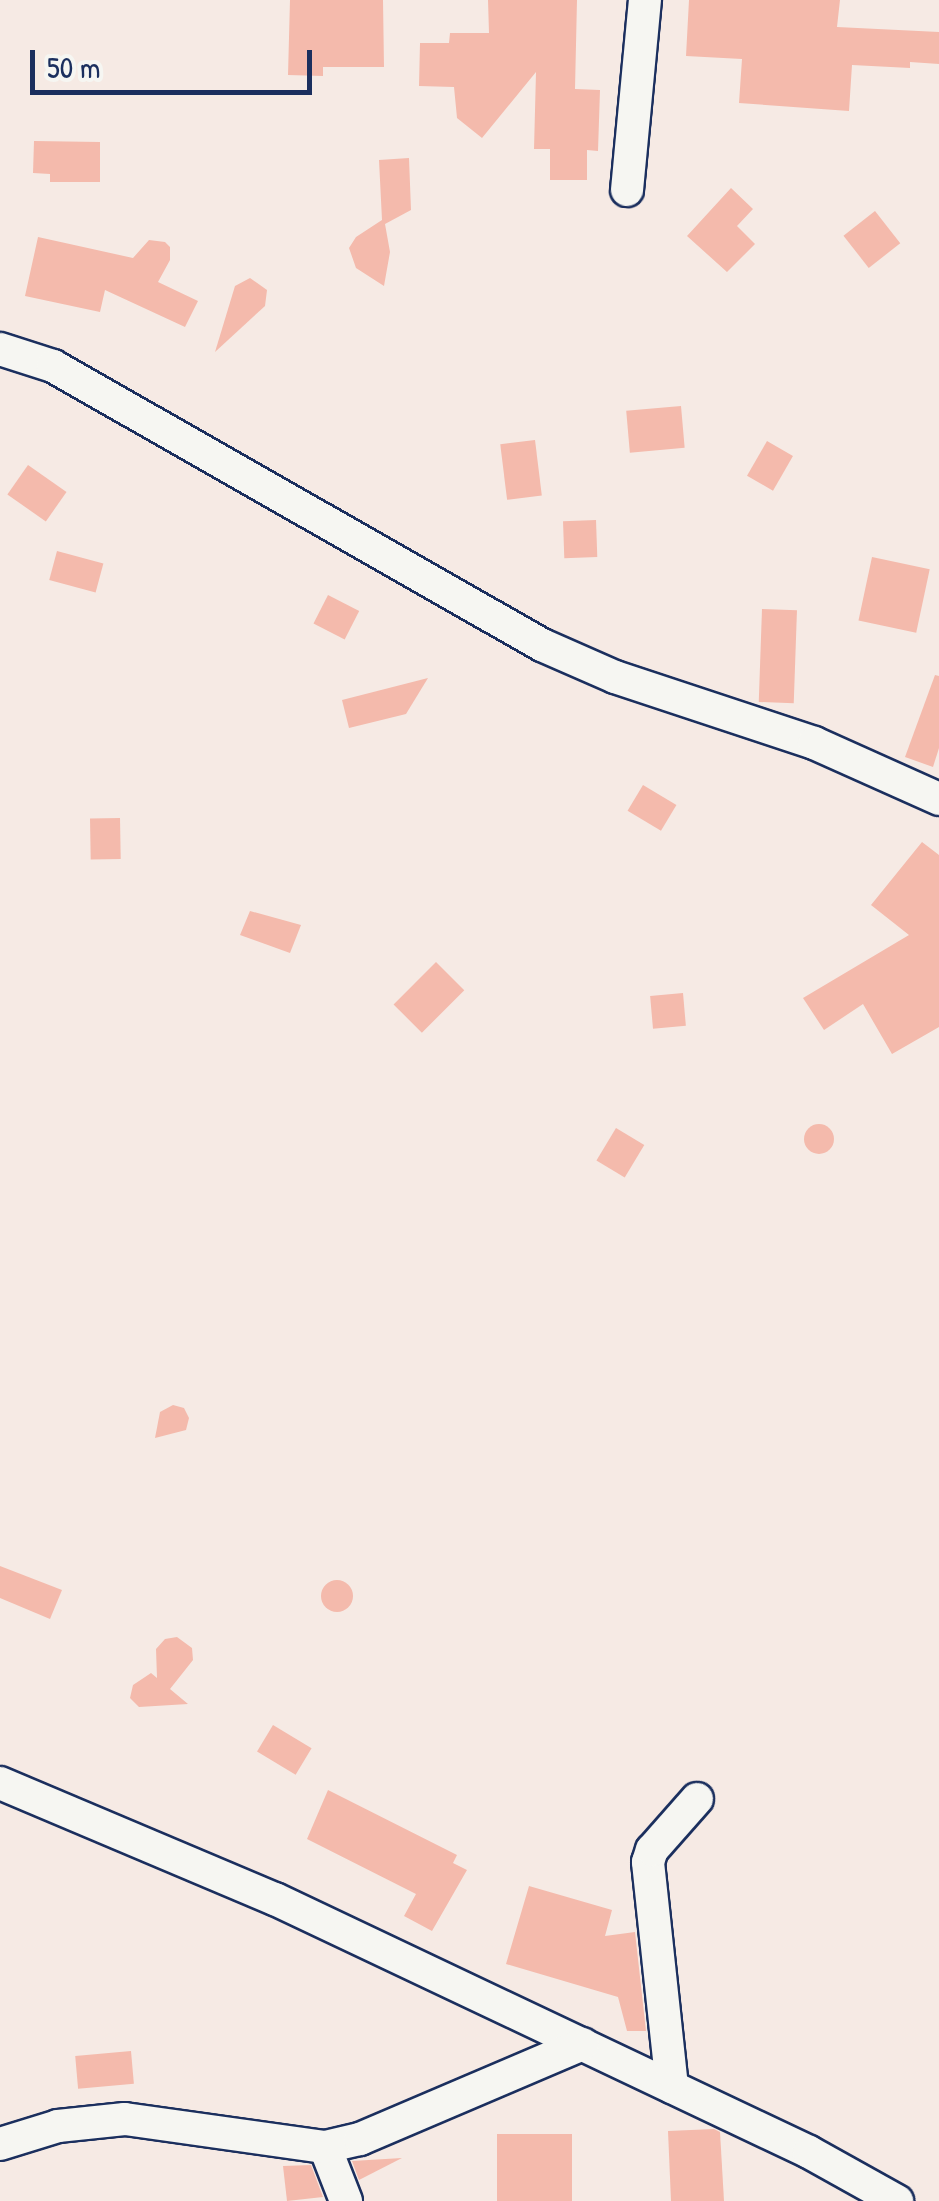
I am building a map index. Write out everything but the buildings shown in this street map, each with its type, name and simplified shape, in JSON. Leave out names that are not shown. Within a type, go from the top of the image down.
[{"type":"street","points":[[627,190],[645,0]]},
{"type":"street","points":[[0,349],[52,366],[542,645],[614,677],[814,744],[939,799]]},
{"type":"street","points":[[0,1784],[275,1899],[672,2087],[897,2201]]},
{"type":"street","points":[[672,2087],[648,1862],[652,1850],[697,1799]]},
{"type":"street","points":[[0,2144],[58,2126],[126,2119],[326,2147],[360,2139],[583,2044]]},
{"type":"street","points":[[326,2147],[346,2201]]}]
